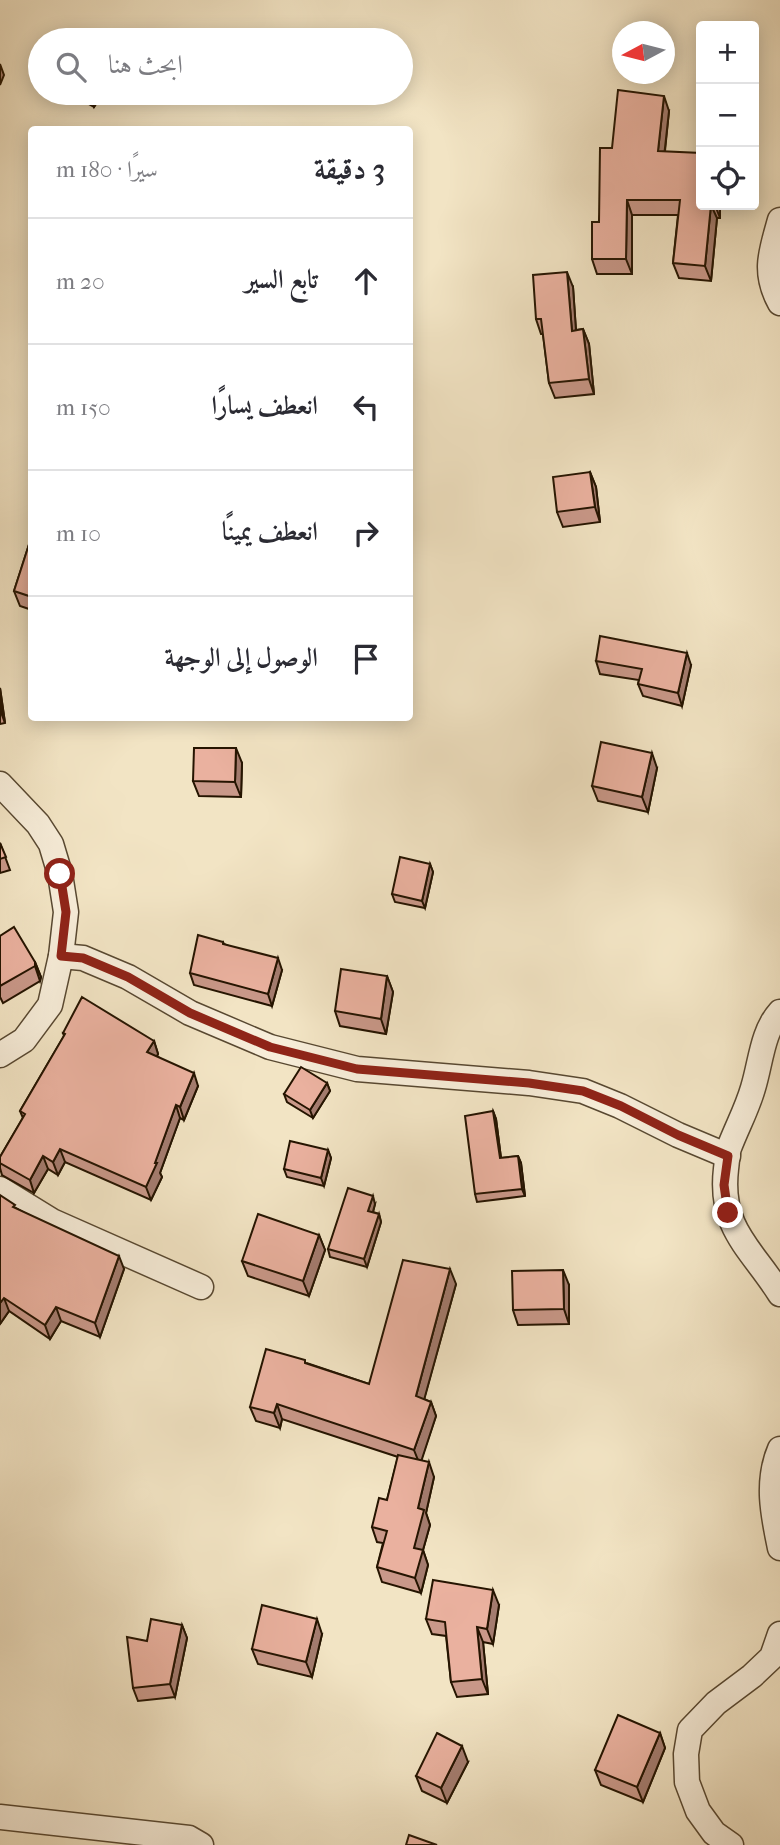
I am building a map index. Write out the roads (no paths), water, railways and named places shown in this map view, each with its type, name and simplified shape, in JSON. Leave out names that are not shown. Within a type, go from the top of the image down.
[{"type":"street","points":[[780,220],[771,250],[770,284],[780,303]]},
{"type":"street","points":[[0,784],[38,824],[51,844],[60,874],[66,912],[61,956],[50,1005],[24,1040],[0,1055]]},
{"type":"street","points":[[61,956],[83,958],[128,977],[190,1013],[270,1047],[357,1069],[529,1083],[583,1091],[728,1156]]},
{"type":"street","points":[[780,1012],[774,1018],[764,1042],[746,1113],[728,1150],[724,1185],[728,1213],[737,1234],[780,1294]]},
{"type":"street","points":[[0,1189],[52,1221],[201,1287]]},
{"type":"street","points":[[780,1449],[773,1466],[772,1491],[780,1548]]},
{"type":"street","points":[[731,1845],[714,1833],[698,1811],[687,1782],[686,1754],[690,1730],[716,1703],[772,1657],[780,1634]]},
{"type":"street","points":[[0,1817],[189,1838],[201,1845]]}]
